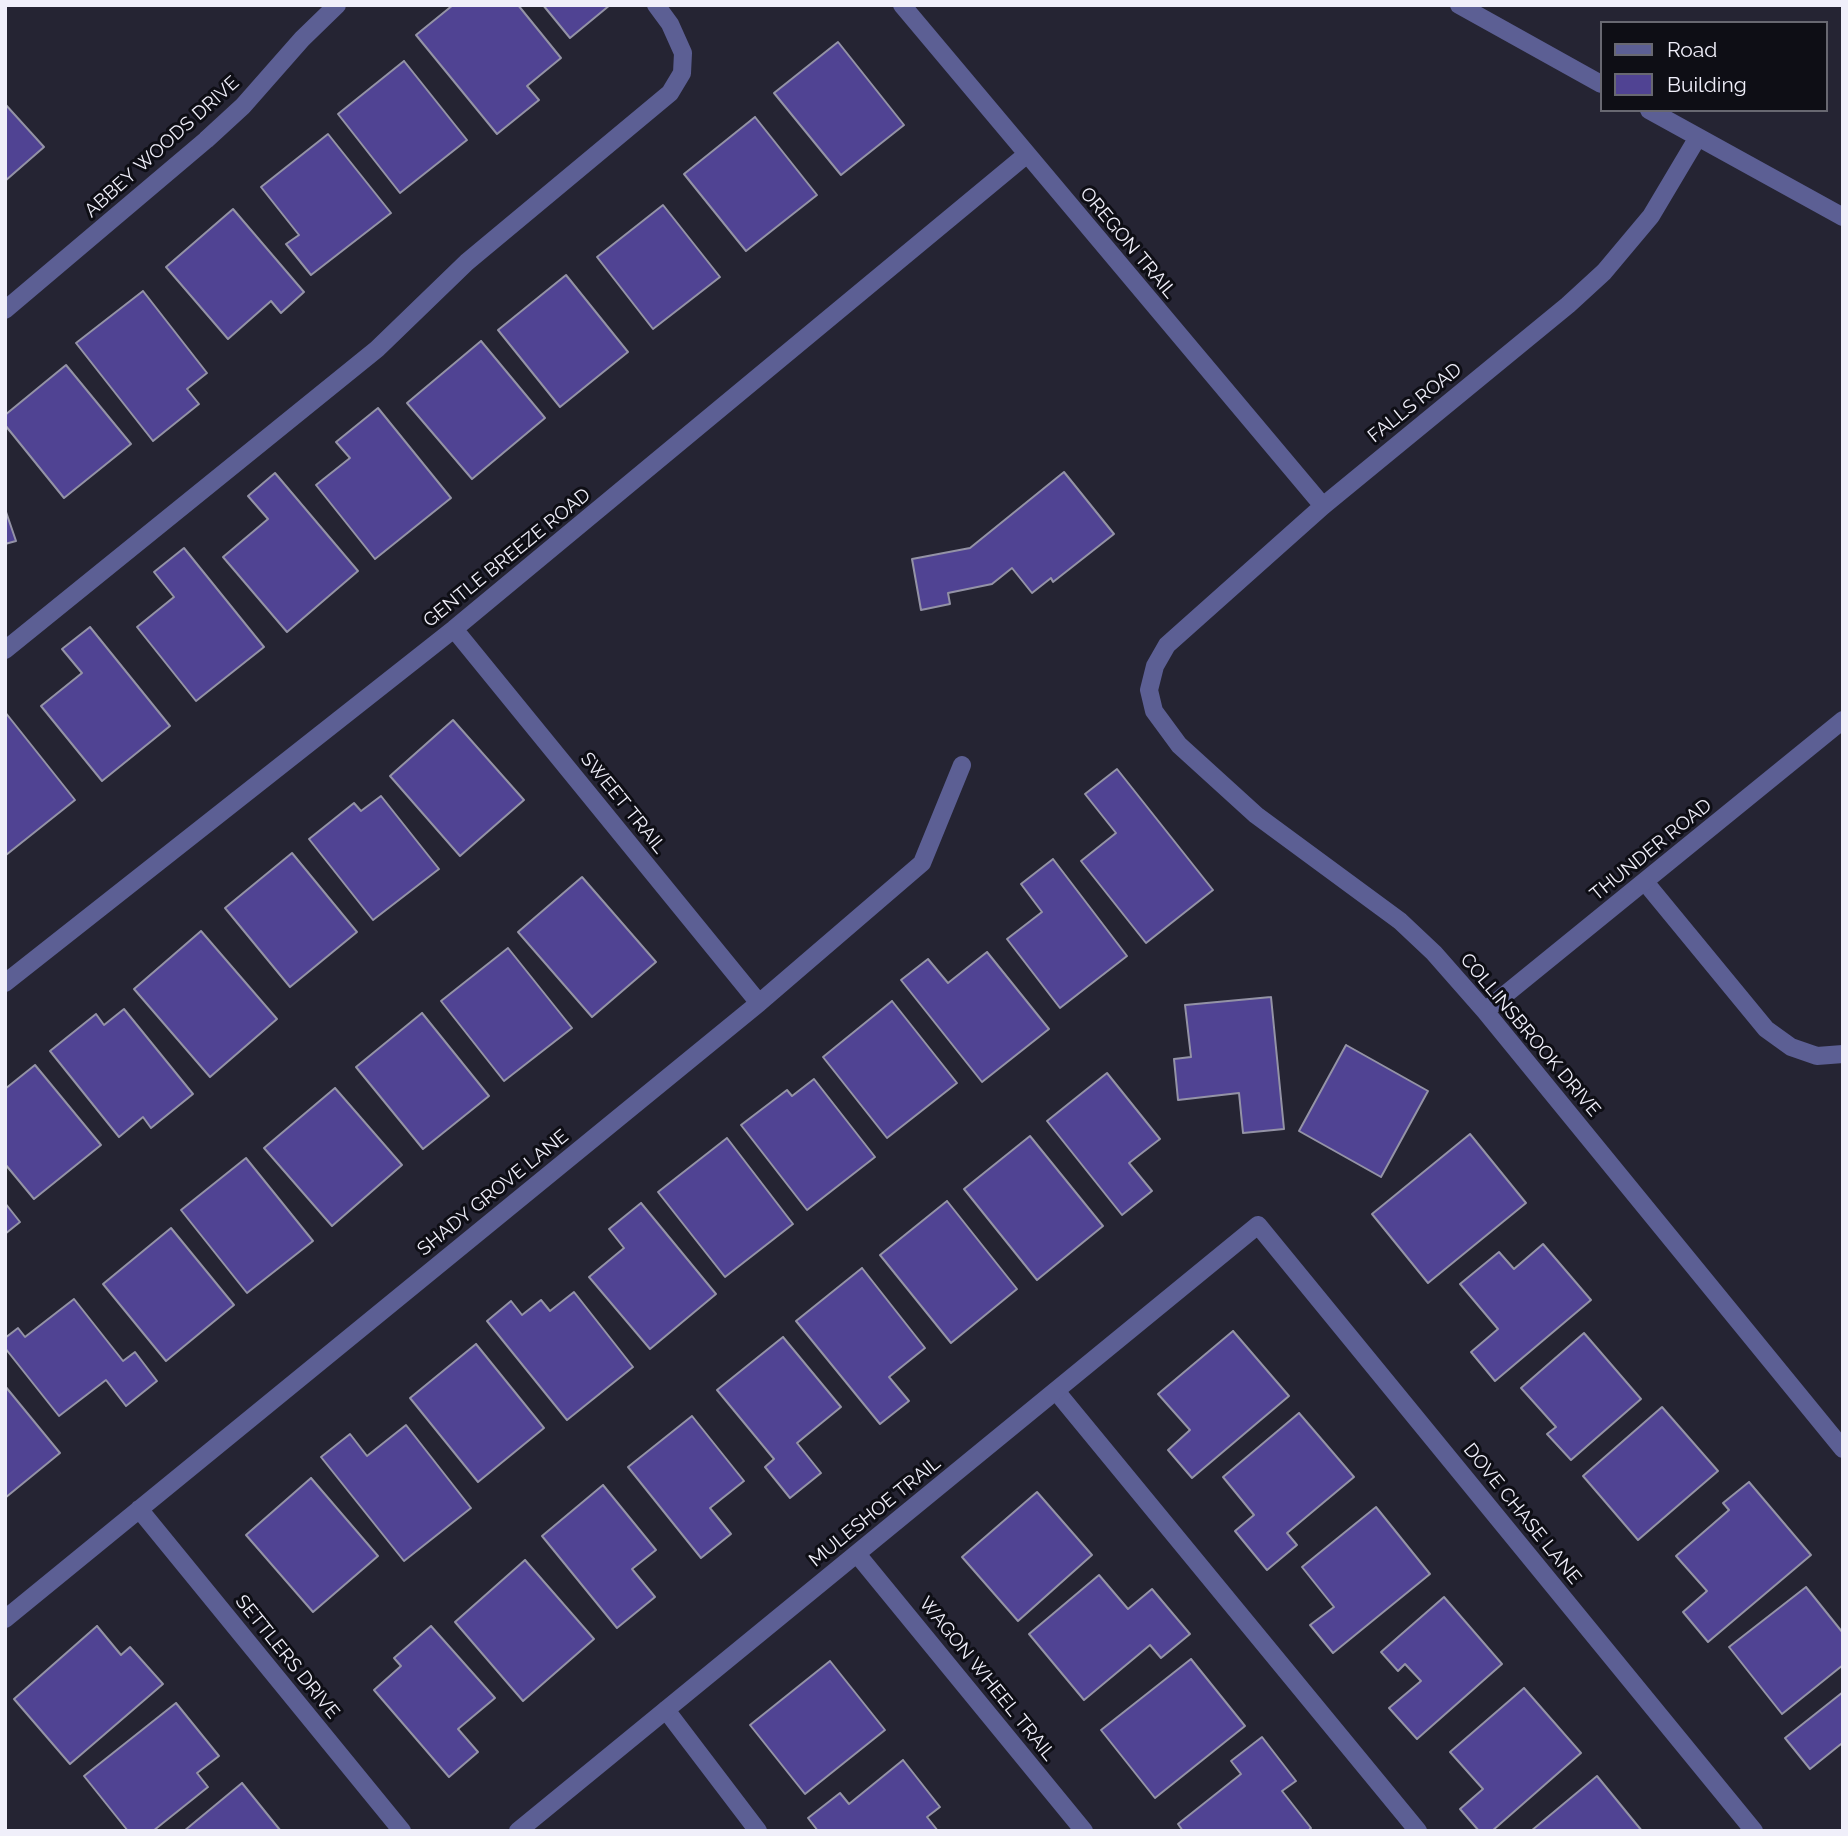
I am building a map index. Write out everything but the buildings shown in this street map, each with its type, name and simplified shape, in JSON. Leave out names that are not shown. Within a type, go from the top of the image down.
[{"type":"street","name":"ABBEY WOODS DRIVE","points":[[5,310],[206,140],[243,106],[302,39],[337,5]]},
{"type":"street","points":[[5,650],[377,349],[467,262],[670,93],[682,73],[683,53],[670,24],[656,5]]},
{"type":"street","name":"OREGON TRAIL","points":[[902,5],[1323,506]]},
{"type":"street","points":[[1458,5],[1600,83]]},
{"type":"street","points":[[1653,112],[1843,217]]},
{"type":"street","name":"FALLS ROAD","points":[[1149,690],[1155,666],[1167,645],[1323,506],[1568,305],[1604,272],[1651,216],[1698,137]]},
{"type":"street","name":"GENTLE BREEZE ROAD","points":[[5,983],[454,629],[1027,155]]},
{"type":"street","name":"SWEET TRAIL","points":[[454,629],[759,1003]]},
{"type":"street","name":"COLLINSBROOK DRIVE","points":[[1149,690],[1154,711],[1179,745],[1256,815],[1400,921],[1434,953],[1485,1011],[1843,1449]]},
{"type":"street","name":"THUNDER ROAD","points":[[1485,1011],[1843,720]]},
{"type":"street","name":"SHADY GROVE LANE","points":[[5,1619],[759,1003],[922,863],[962,765]]},
{"type":"street","points":[[1645,882],[1766,1029],[1791,1047],[1816,1056],[1843,1054]]},
{"type":"street","name":"MULESHOE TRAIL","points":[[518,1831],[1258,1225]]},
{"type":"street","name":"DOVE CHASE LANE","points":[[1258,1225],[1754,1831]]},
{"type":"street","points":[[1056,1391],[1418,1831]]},
{"type":"street","name":"SETTLERS DRIVE","points":[[139,1509],[402,1831]]},
{"type":"street","name":"WAGON WHEEL TRAIL","points":[[857,1554],[1084,1831]]},
{"type":"street","points":[[666,1710],[758,1831]]}]
